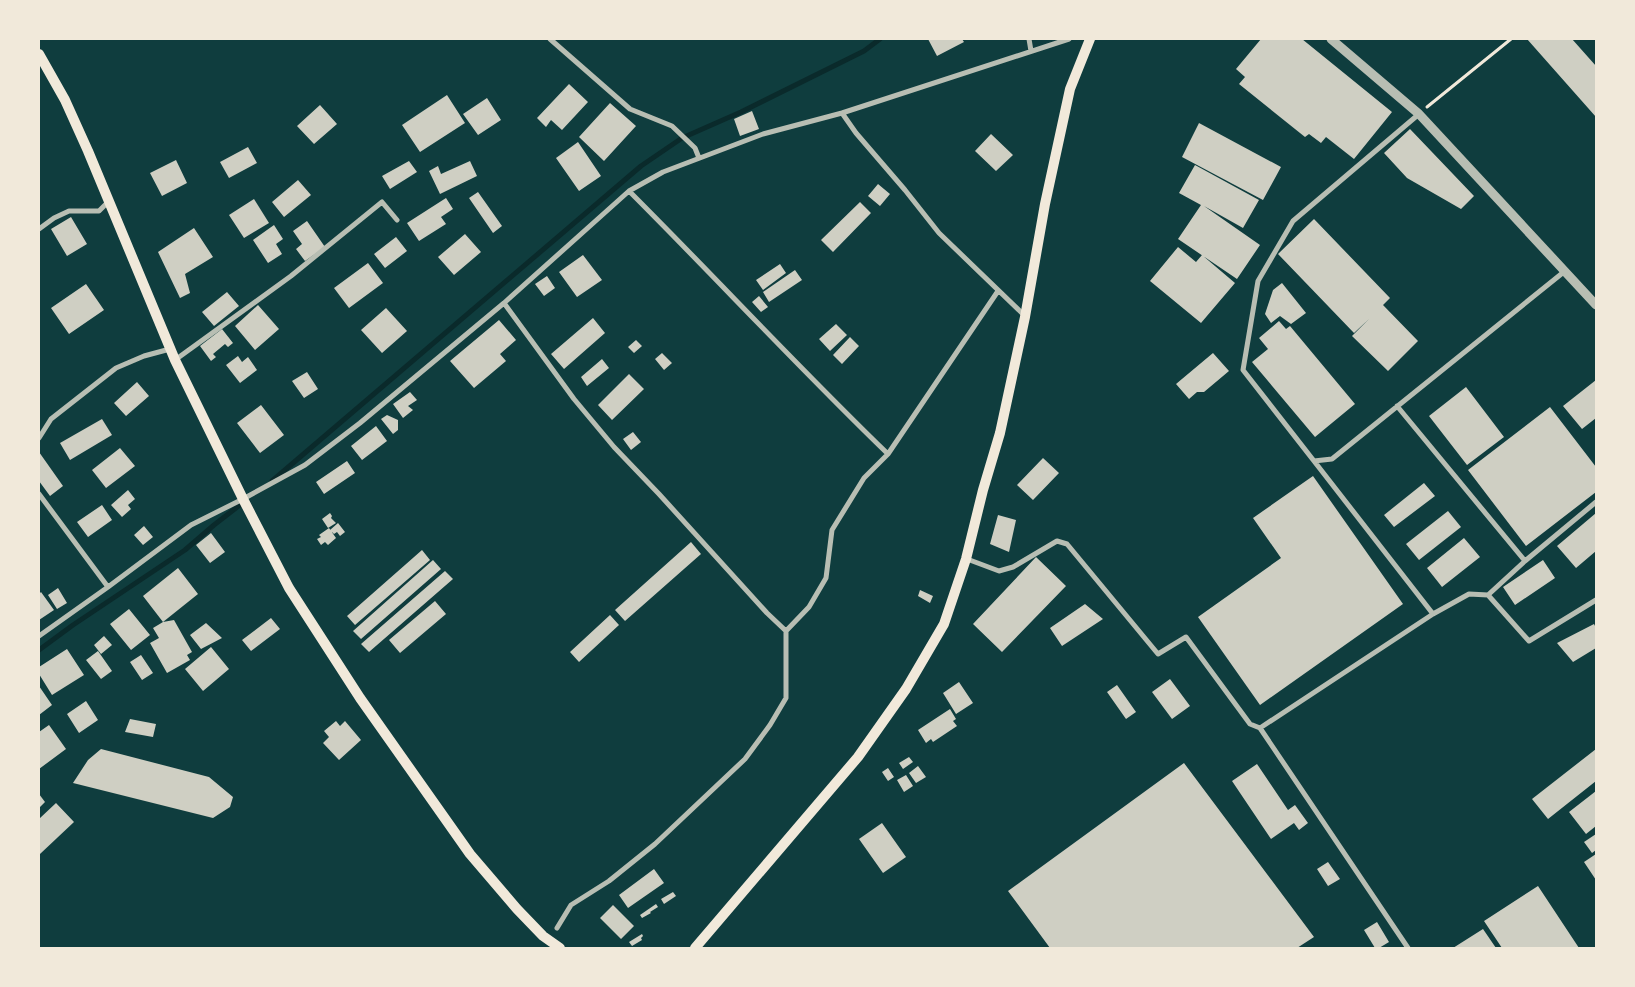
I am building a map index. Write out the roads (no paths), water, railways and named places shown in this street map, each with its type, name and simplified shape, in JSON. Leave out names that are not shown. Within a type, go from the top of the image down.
[{"type":"main road","points":[[695,948],[858,757],[906,689],[944,624],[966,559],[983,490],[1000,433],[1025,316],[1045,204],[1070,89],[1090,39]]},
{"type":"main road","points":[[39,54],[65,100],[175,360],[243,499],[294,596],[360,698],[470,854],[517,909],[543,936],[560,948]]},
{"type":"street","points":[[550,39],[630,109],[672,126],[695,148],[699,158]]},
{"type":"street","points":[[1029,39],[1031,51]]},
{"type":"street","points":[[39,636],[191,525],[305,465],[360,423],[504,303],[629,191],[663,172],[763,134],[842,113],[1069,39]]},
{"type":"street","points":[[1331,39],[1419,114],[1596,305]]},
{"type":"street","points":[[842,113],[856,133],[939,233],[1025,316]]},
{"type":"street","points":[[1419,114],[1293,221],[1258,281],[1243,370],[1433,614]]},
{"type":"street","points":[[629,191],[732,295],[823,391],[888,454]]},
{"type":"street","points":[[39,229],[69,210],[99,210],[109,201]]},
{"type":"street","points":[[175,360],[291,276],[382,202],[397,220]]},
{"type":"street","points":[[1314,461],[1332,459],[1565,271]]},
{"type":"street","points":[[786,631],[809,607],[826,578],[832,530],[864,478],[888,454],[998,291]]},
{"type":"street","points":[[504,303],[574,399],[614,447],[786,631],[786,698],[770,725],[744,759],[655,844],[609,881],[571,905],[557,928]]},
{"type":"street","points":[[39,438],[51,420],[116,368],[144,356],[170,349]]},
{"type":"street","points":[[1397,406],[1525,561]]},
{"type":"street","points":[[39,494],[108,587]]},
{"type":"street","points":[[1488,595],[1525,561],[1596,502]]},
{"type":"street","points":[[966,559],[999,571],[1012,567],[1057,541],[1067,544],[1158,654],[1186,637],[1250,724],[1260,728],[1408,948]]},
{"type":"street","points":[[1260,728],[1433,614],[1469,594],[1488,595],[1529,641],[1596,600]]},
{"type":"waterway","points":[[272,481],[641,166],[682,138],[741,112],[864,51],[880,39]]},
{"type":"waterway","points":[[39,650],[185,550],[245,501]]}]
